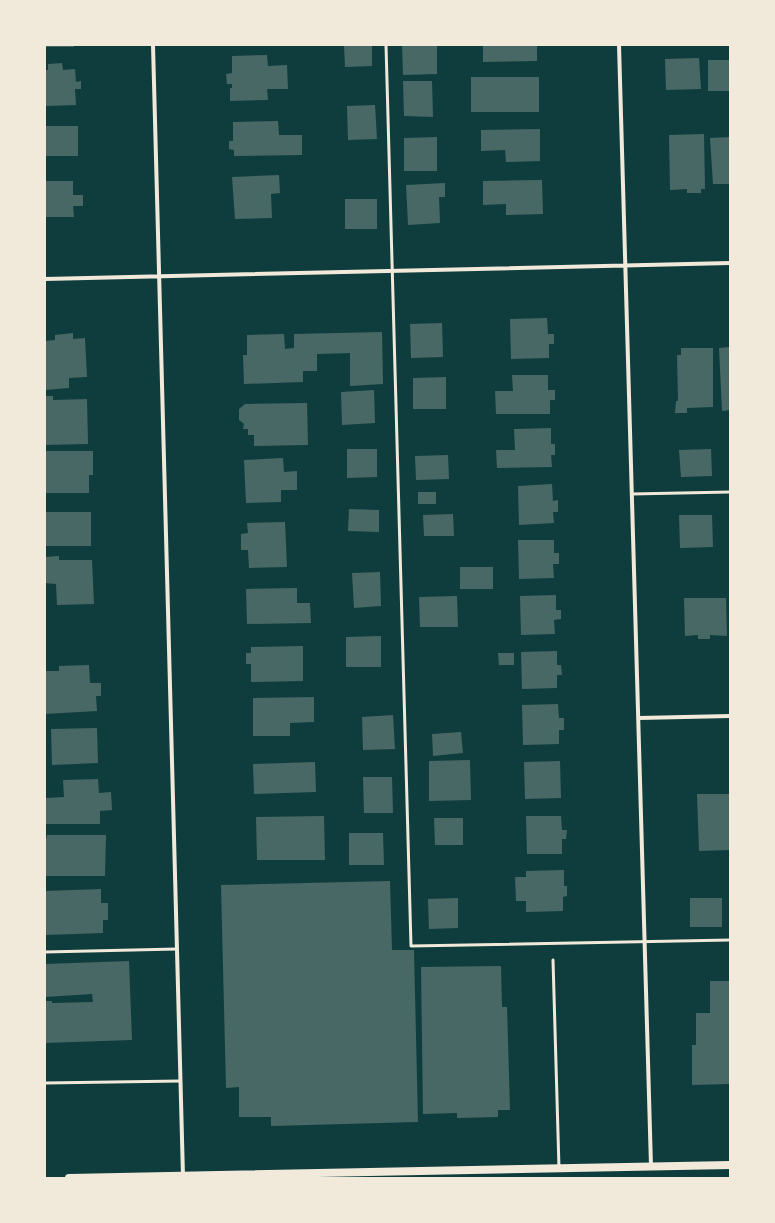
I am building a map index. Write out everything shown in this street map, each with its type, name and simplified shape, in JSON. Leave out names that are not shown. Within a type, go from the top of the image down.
[{"type":"main road","points":[[69,1178],[730,1165]]},
{"type":"street","points":[[153,45],[183,1176]]},
{"type":"street","points":[[619,45],[651,1166]]},
{"type":"street","points":[[45,279],[730,263]]},
{"type":"street","points":[[638,718],[730,716]]},
{"type":"lane","points":[[386,45],[411,946],[730,940]]},
{"type":"lane","points":[[632,494],[730,492]]},
{"type":"lane","points":[[45,952],[177,949]]},
{"type":"lane","points":[[553,960],[559,1168]]},
{"type":"lane","points":[[45,1083],[180,1081]]},
{"type":"building","points":[[45,45],[74,45],[74,47],[45,47]]},
{"type":"building","points":[[344,45],[372,45],[372,66],[345,67]]},
{"type":"building","points":[[402,45],[437,45],[437,74],[403,75]]},
{"type":"building","points":[[483,45],[537,45],[537,61],[483,62]]},
{"type":"building","points":[[267,55],[268,66],[287,65],[288,89],[267,89],[268,100],[230,101],[230,88],[232,88],[232,84],[227,84],[226,74],[232,73],[232,56]]},
{"type":"building","points":[[699,58],[701,89],[666,90],[665,59]]},
{"type":"building","points":[[708,60],[730,60],[730,91],[708,91]]},
{"type":"building","points":[[62,63],[63,70],[75,69],[76,82],[81,81],[81,89],[75,89],[76,105],[45,106],[45,70],[48,70],[48,64]]},
{"type":"building","points":[[471,77],[539,77],[539,112],[471,112]]},
{"type":"building","points":[[403,81],[432,81],[433,117],[404,116]]},
{"type":"building","points":[[375,105],[377,139],[348,140],[347,106]]},
{"type":"building","points":[[278,121],[279,135],[302,135],[302,155],[234,156],[234,150],[229,149],[229,141],[233,141],[233,122]]},
{"type":"building","points":[[45,126],[78,126],[78,156],[45,156]]},
{"type":"building","points":[[540,129],[540,161],[506,162],[505,150],[481,151],[481,130]]},
{"type":"building","points":[[704,134],[705,189],[701,189],[701,193],[687,193],[687,189],[670,190],[669,135]]},
{"type":"building","points":[[437,137],[437,171],[404,171],[404,138]]},
{"type":"building","points":[[730,137],[730,184],[713,184],[710,138]]},
{"type":"building","points":[[279,175],[280,193],[271,194],[272,218],[235,219],[232,177]]},
{"type":"building","points":[[542,180],[543,214],[506,215],[506,204],[483,205],[483,181]]},
{"type":"building","points":[[45,181],[73,181],[73,195],[83,195],[83,206],[73,206],[74,217],[45,217]]},
{"type":"building","points":[[445,183],[445,197],[439,197],[440,223],[408,225],[406,185]]},
{"type":"building","points":[[345,199],[377,199],[377,229],[345,229]]},
{"type":"building","points":[[547,318],[548,334],[554,334],[554,344],[549,344],[549,358],[511,359],[510,319]]},
{"type":"building","points":[[442,323],[443,357],[411,358],[410,324]]},
{"type":"building","points":[[382,332],[383,384],[350,386],[350,353],[317,354],[317,371],[303,371],[303,382],[244,384],[243,355],[247,355],[247,335],[284,334],[285,349],[294,348],[294,334]]},
{"type":"building","points":[[73,333],[73,339],[85,338],[87,377],[69,378],[69,388],[45,390],[45,341],[55,340],[55,335]]},
{"type":"building","points":[[730,347],[730,410],[722,411],[719,348]]},
{"type":"building","points":[[681,348],[713,348],[713,407],[687,408],[687,413],[675,413],[676,401],[678,401],[677,355],[681,355]]},
{"type":"building","points":[[512,375],[548,375],[548,390],[555,390],[555,400],[550,400],[550,414],[496,414],[495,391],[513,391]]},
{"type":"building","points":[[446,377],[446,409],[413,409],[413,378]]},
{"type":"building","points":[[374,390],[375,423],[342,425],[341,392]]},
{"type":"building","points":[[45,396],[53,396],[53,400],[87,399],[88,444],[45,445]]},
{"type":"building","points":[[307,403],[308,445],[254,446],[254,435],[248,435],[248,429],[243,429],[244,424],[239,420],[239,409],[245,404]]},
{"type":"building","points":[[551,428],[551,444],[555,444],[555,455],[551,455],[552,467],[497,468],[496,450],[515,450],[514,429]]},
{"type":"building","points":[[347,449],[377,449],[377,477],[347,478]]},
{"type":"building","points":[[711,449],[712,476],[681,477],[679,450]]},
{"type":"building","points":[[45,451],[93,451],[93,475],[89,475],[89,493],[45,493]]},
{"type":"building","points":[[448,455],[449,479],[416,480],[415,456]]},
{"type":"building","points":[[283,458],[284,472],[297,471],[297,490],[281,490],[281,502],[246,503],[244,460]]},
{"type":"building","points":[[552,484],[553,501],[558,500],[558,512],[553,512],[554,523],[519,525],[518,486]]},
{"type":"building","points":[[418,492],[436,492],[436,504],[418,504]]},
{"type":"building","points":[[349,509],[379,510],[379,532],[348,531]]},
{"type":"building","points":[[45,512],[91,512],[91,546],[45,546]]},
{"type":"building","points":[[453,514],[454,536],[424,536],[423,515]]},
{"type":"building","points":[[679,515],[712,515],[713,547],[680,548]]},
{"type":"building","points":[[285,522],[287,567],[249,568],[248,550],[241,550],[241,534],[248,533],[247,523]]},
{"type":"building","points":[[518,540],[554,540],[554,553],[559,553],[559,564],[553,564],[554,578],[519,579]]},
{"type":"building","points":[[59,556],[59,560],[92,560],[94,604],[57,605],[56,584],[45,583],[45,557]]},
{"type":"building","points":[[460,567],[493,567],[493,589],[460,589]]},
{"type":"building","points":[[380,572],[381,606],[354,608],[352,573]]},
{"type":"building","points":[[297,588],[297,603],[310,603],[311,623],[247,624],[246,589]]},
{"type":"building","points":[[556,595],[556,610],[561,610],[561,619],[554,620],[555,634],[521,635],[520,596]]},
{"type":"building","points":[[457,596],[458,627],[420,627],[419,597]]},
{"type":"building","points":[[684,598],[726,598],[727,636],[710,635],[710,639],[698,639],[698,635],[685,636]]},
{"type":"building","points":[[381,636],[381,667],[346,667],[346,637]]},
{"type":"building","points":[[303,646],[303,681],[251,682],[251,664],[246,664],[246,653],[251,653],[251,647]]},
{"type":"building","points":[[557,651],[557,665],[561,665],[562,675],[557,675],[557,688],[522,689],[521,652]]},
{"type":"building","points":[[498,653],[514,653],[514,665],[499,665]]},
{"type":"building","points":[[89,665],[90,683],[101,683],[101,696],[96,696],[97,711],[45,714],[45,671],[59,671],[59,666]]},
{"type":"building","points":[[314,697],[314,722],[290,723],[290,736],[253,736],[253,698]]},
{"type":"building","points":[[558,704],[559,718],[564,718],[564,730],[559,730],[559,744],[523,745],[522,705]]},
{"type":"building","points":[[393,715],[395,749],[363,750],[362,717]]},
{"type":"building","points":[[97,728],[98,763],[52,765],[51,729]]},
{"type":"building","points":[[461,732],[463,753],[433,756],[432,734]]},
{"type":"building","points":[[470,760],[471,800],[429,801],[429,761]]},
{"type":"building","points":[[560,761],[561,798],[525,799],[524,762]]},
{"type":"building","points":[[315,762],[316,792],[254,794],[253,764]]},
{"type":"building","points":[[363,777],[392,777],[393,813],[364,813]]},
{"type":"building","points":[[98,779],[99,793],[111,792],[112,810],[100,811],[100,824],[45,824],[45,798],[64,797],[63,780]]},
{"type":"building","points":[[697,794],[730,794],[730,850],[699,851]]},
{"type":"building","points":[[324,816],[325,860],[257,860],[256,817]]},
{"type":"building","points":[[526,816],[561,816],[562,830],[567,830],[566,839],[562,839],[562,854],[527,854]]},
{"type":"building","points":[[434,818],[463,818],[463,845],[435,845]]},
{"type":"building","points":[[349,833],[383,833],[384,865],[349,865]]},
{"type":"building","points":[[47,835],[106,835],[105,876],[45,876],[45,840]]},
{"type":"building","points":[[564,870],[564,886],[567,886],[567,896],[563,897],[563,911],[526,912],[526,901],[516,901],[515,877],[526,877],[526,871]]},
{"type":"building","points":[[390,881],[392,950],[414,950],[418,1122],[271,1126],[271,1117],[239,1117],[239,1087],[226,1088],[221,885]]},
{"type":"building","points":[[101,889],[101,903],[108,903],[108,920],[103,920],[103,933],[46,935],[45,891]]},
{"type":"building","points":[[458,898],[458,928],[429,929],[428,899]]},
{"type":"building","points":[[690,898],[722,898],[722,927],[690,927]]},
{"type":"building","points":[[129,961],[132,1040],[45,1043],[45,1001],[52,1001],[52,1003],[93,1002],[92,994],[45,997],[45,964]]},
{"type":"building","points":[[501,966],[502,1007],[507,1007],[510,1110],[498,1110],[498,1117],[457,1118],[457,1113],[423,1114],[421,967]]},
{"type":"building","points":[[710,981],[730,981],[730,1084],[692,1085],[692,1045],[696,1045],[696,1013],[710,1013]]}]
